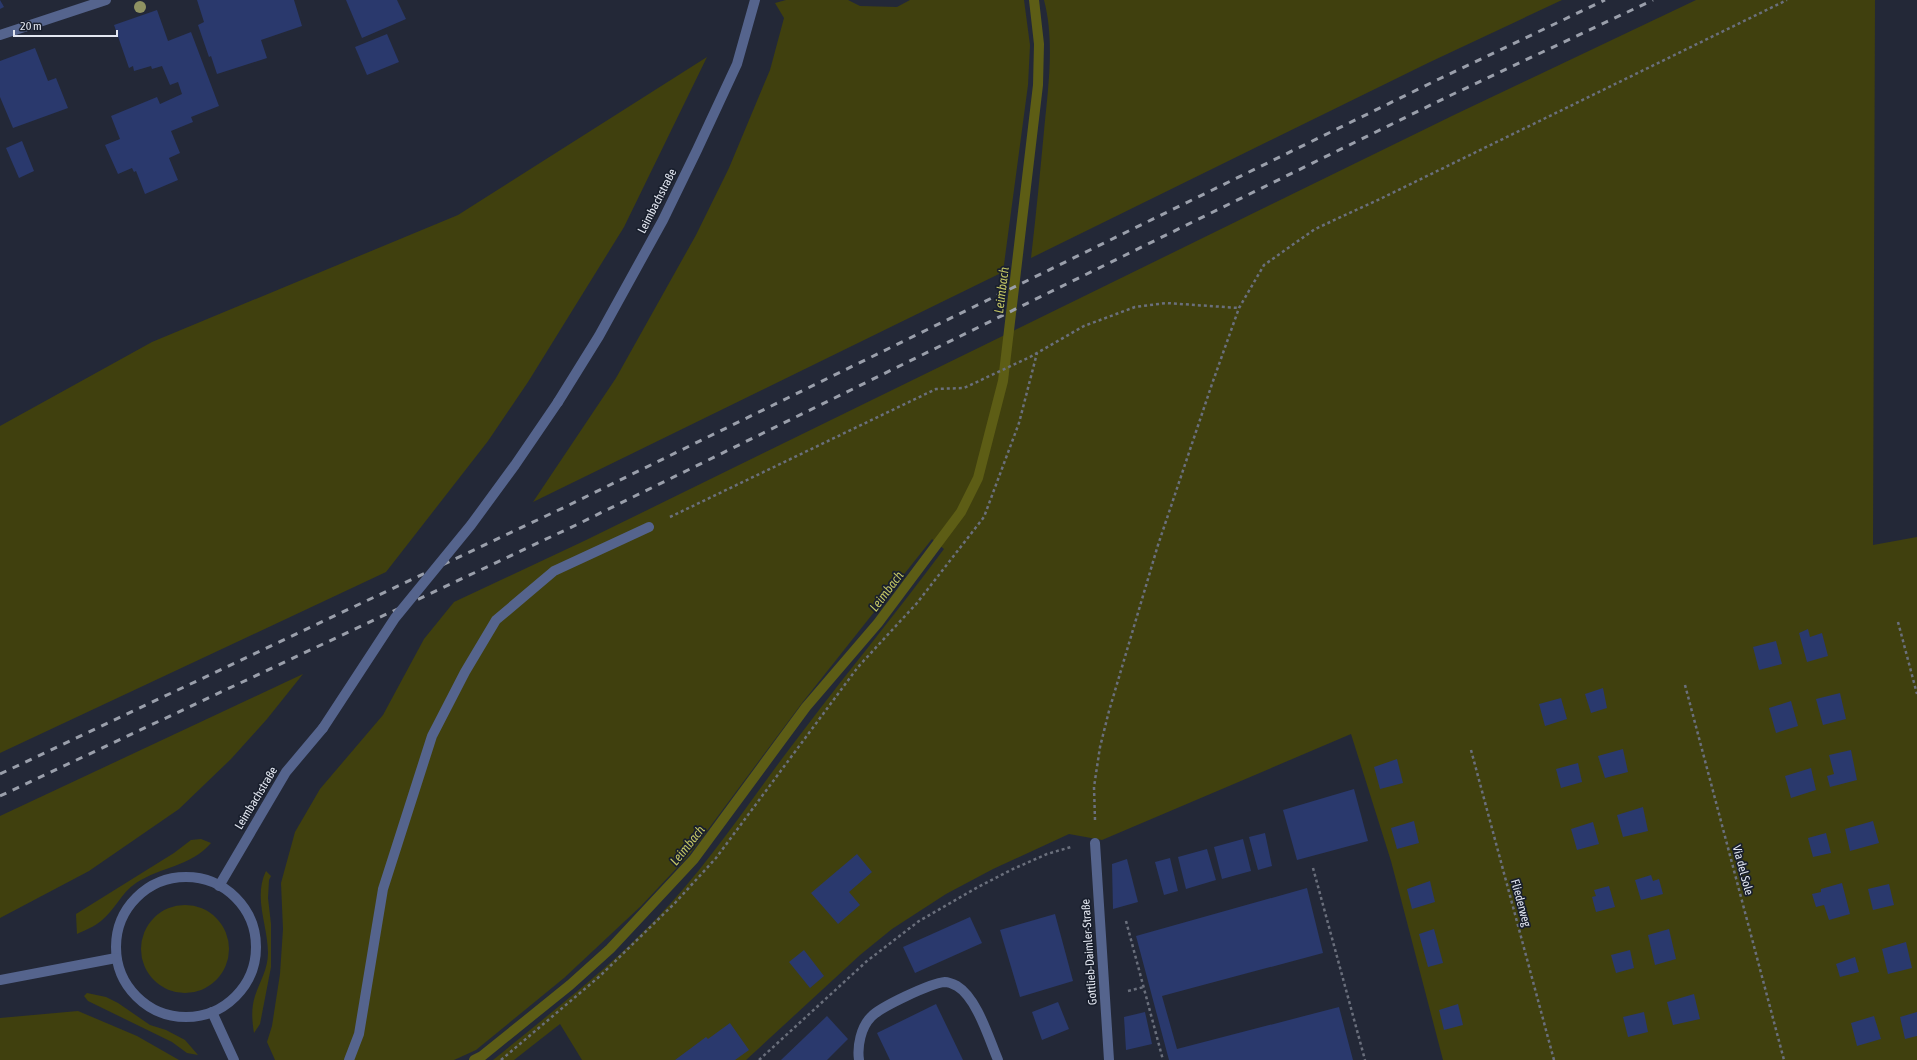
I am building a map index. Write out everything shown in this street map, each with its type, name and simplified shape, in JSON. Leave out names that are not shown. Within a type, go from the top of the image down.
[{"type":"street","points":[[0,35],[106,0]]},
{"type":"street","name":"Leimbachstraße","points":[[220,886],[286,772],[323,728],[395,618],[470,525],[515,465],[558,402],[602,329],[662,220],[697,150],[737,64],[755,0]]},
{"type":"street","points":[[349,1060],[359,1034],[383,889],[432,736],[465,672],[496,620],[554,571],[649,527]]},
{"type":"street","name":"Gottlieb-Daimler-Straße","points":[[1095,843],[1109,1060]]},
{"type":"street","points":[[182,878],[208,881],[220,886],[240,903],[252,926],[256,952],[251,971],[242,989],[228,1002],[212,1012],[199,1016],[174,1017],[151,1008],[132,992],[120,971],[116,958],[116,939],[121,920],[127,909],[145,890],[157,884],[182,878]]},
{"type":"street","points":[[0,980],[116,958]]},
{"type":"street","points":[[859,1060],[858,1054],[863,1030],[872,1016],[924,988],[946,982],[957,985],[968,996],[976,1009],[998,1060]]},
{"type":"street","points":[[212,1012],[234,1060]]},
{"type":"path","points":[[759,1060],[867,962],[919,921],[978,887],[1047,854],[1076,846],[1095,843],[1094,787],[1100,747],[1109,711],[1158,545],[1212,384],[1239,308],[1264,265],[1315,229],[1787,0]]},
{"type":"path","points":[[649,527],[936,389],[964,388],[1030,357],[1084,326],[1135,307],[1166,303],[1239,308]]},
{"type":"path","points":[[501,1060],[600,976],[675,903],[716,858],[858,667],[917,603],[984,518],[1019,423],[1037,353]]},
{"type":"path","points":[[1898,622],[1917,694]]},
{"type":"path","name":"Via del Sole","points":[[1685,685],[1784,1060]]},
{"type":"path","name":"Fliederweg","points":[[1471,750],[1554,1060]]},
{"type":"path","points":[[1313,868],[1365,1060]]},
{"type":"path","points":[[1126,920],[1163,1060]]},
{"type":"shaded area","points":[[786,0],[848,0],[860,6],[897,7],[910,0],[1024,0],[1030,45],[1028,85],[1003,272],[533,502],[616,378],[696,235],[729,168],[770,70],[784,18],[775,3]]},
{"type":"shaded area","points":[[1044,0],[1562,0],[1430,62],[1031,258],[1050,65],[1049,32]]},
{"type":"shaded area","points":[[1696,0],[1875,0],[1873,545],[1917,537],[1917,1060],[1443,1060],[1391,861],[1351,734],[1102,840],[1069,834],[993,869],[946,894],[892,929],[860,955],[746,1060],[582,1060],[560,1024],[514,1060],[493,1060],[618,956],[657,918],[696,874],[820,708],[944,549],[932,539],[802,703],[689,855],[641,906],[564,978],[476,1050],[454,1060],[275,1060],[267,1042],[272,1026],[280,974],[283,929],[281,883],[295,832],[320,789],[383,715],[424,639],[454,602],[584,541],[1456,114]]},
{"type":"shaded area","points":[[707,57],[624,227],[528,382],[488,441],[386,572],[0,753],[0,426],[152,342],[458,215]]},
{"type":"shaded area","points":[[303,674],[267,719],[231,759],[179,809],[89,871],[0,918],[0,816]]},
{"type":"shaded area","points":[[201,839],[211,843],[203,851],[185,862],[146,877],[136,883],[126,892],[106,917],[92,927],[77,934],[76,914],[174,853],[191,840]]},
{"type":"shaded area","points":[[266,871],[271,876],[269,880],[268,898],[271,924],[271,967],[260,1024],[254,1033],[252,1010],[255,996],[268,959],[261,901],[262,881]]},
{"type":"shaded area","points":[[185,905],[202,908],[210,912],[222,924],[226,932],[229,949],[226,966],[222,974],[210,986],[202,990],[185,993],[168,990],[160,986],[148,974],[144,966],[141,949],[144,932],[148,924],[160,912],[168,908]]},
{"type":"shaded area","points":[[87,993],[106,997],[118,1003],[150,1025],[166,1030],[185,1040],[198,1055],[187,1053],[172,1042],[88,1001],[84,996]]},
{"type":"shaded area","points":[[78,1011],[137,1036],[179,1060],[0,1060],[0,1018]]},
{"type":"building","points":[[0,0],[4,7],[0,9]]},
{"type":"building","points":[[197,0],[294,0],[302,26],[261,40],[267,58],[217,74],[211,56],[209,57],[198,25],[204,22]]},
{"type":"building","points":[[346,0],[397,0],[406,19],[362,38]]},
{"type":"building","points":[[157,10],[168,41],[191,32],[219,106],[191,117],[193,122],[171,131],[180,153],[169,158],[178,180],[145,194],[136,171],[134,172],[132,168],[118,174],[105,145],[120,139],[111,116],[157,97],[160,104],[182,94],[178,82],[170,85],[162,66],[152,69],[151,66],[134,71],[133,66],[129,68],[114,25]]},
{"type":"building","points":[[387,34],[399,62],[367,75],[355,47]]},
{"type":"building","points":[[35,48],[48,81],[56,78],[68,108],[13,128],[0,97],[0,61]]},
{"type":"building","points":[[22,141],[34,171],[19,178],[6,148]]},
{"type":"building","points":[[1808,629],[1810,637],[1822,633],[1828,656],[1807,662],[1799,633]]},
{"type":"building","points":[[1776,641],[1782,664],[1759,670],[1753,647]]},
{"type":"building","points":[[1603,688],[1607,708],[1591,713],[1585,694]]},
{"type":"building","points":[[1840,693],[1846,719],[1823,725],[1816,699]]},
{"type":"building","points":[[1561,698],[1567,719],[1545,726],[1539,704]]},
{"type":"building","points":[[1791,701],[1798,726],[1776,733],[1769,708]]},
{"type":"building","points":[[1623,749],[1628,772],[1605,778],[1598,756]]},
{"type":"building","points":[[1851,750],[1857,780],[1830,787],[1827,776],[1834,774],[1829,755]]},
{"type":"building","points":[[1397,759],[1403,783],[1380,789],[1374,767]]},
{"type":"building","points":[[1578,763],[1582,782],[1561,788],[1556,769]]},
{"type":"building","points":[[1811,768],[1816,790],[1791,798],[1785,776]]},
{"type":"building","points":[[1354,789],[1368,841],[1297,860],[1283,810]]},
{"type":"building","points":[[1643,807],[1648,831],[1623,837],[1617,815]]},
{"type":"building","points":[[1414,821],[1419,843],[1397,849],[1391,828]]},
{"type":"building","points":[[1873,821],[1879,843],[1850,851],[1845,829]]},
{"type":"building","points":[[1593,822],[1599,844],[1577,850],[1571,829]]},
{"type":"building","points":[[1265,833],[1272,866],[1258,870],[1249,837]]},
{"type":"building","points":[[1826,833],[1831,853],[1813,857],[1808,838]]},
{"type":"building","points":[[1243,839],[1251,871],[1222,879],[1214,847]]},
{"type":"building","points":[[1207,849],[1216,880],[1186,889],[1178,857]]},
{"type":"building","points":[[857,854],[872,872],[849,892],[860,905],[838,924],[811,893]]},
{"type":"building","points":[[1170,858],[1178,891],[1164,895],[1155,862]]},
{"type":"building","points":[[1127,859],[1138,902],[1113,909],[1112,864]]},
{"type":"building","points":[[1651,875],[1653,881],[1659,879],[1663,894],[1641,900],[1635,880]]},
{"type":"building","points":[[1430,881],[1435,902],[1412,909],[1407,889]]},
{"type":"building","points":[[1842,883],[1850,914],[1829,920],[1824,905],[1816,907],[1812,894],[1821,892],[1821,889]]},
{"type":"building","points":[[1889,884],[1894,905],[1873,910],[1868,889]]},
{"type":"building","points":[[1609,886],[1615,907],[1596,912],[1592,897],[1596,896],[1594,890]]},
{"type":"building","points":[[1307,888],[1323,953],[1162,996],[1177,1049],[1339,1007],[1353,1060],[1169,1060],[1136,936]]},
{"type":"building","points":[[1055,914],[1073,981],[1020,997],[1000,930]]},
{"type":"building","points":[[970,917],[982,943],[915,973],[903,947]]},
{"type":"building","points":[[1434,929],[1443,963],[1428,967],[1419,934]]},
{"type":"building","points":[[1669,929],[1676,959],[1655,965],[1648,935]]},
{"type":"building","points":[[1906,942],[1912,968],[1888,974],[1882,949]]},
{"type":"building","points":[[804,950],[824,976],[810,988],[789,962]]},
{"type":"building","points":[[1630,950],[1634,968],[1616,973],[1611,955]]},
{"type":"building","points":[[1855,957],[1859,972],[1840,977],[1836,964]]},
{"type":"building","points":[[1694,994],[1700,1019],[1673,1025],[1667,1002]]},
{"type":"building","points":[[1058,1002],[1069,1029],[1042,1040],[1032,1012]]},
{"type":"building","points":[[936,1004],[963,1060],[890,1060],[877,1033]]},
{"type":"building","points":[[1458,1004],[1463,1025],[1444,1030],[1439,1010]]},
{"type":"building","points":[[1145,1012],[1152,1044],[1126,1050],[1124,1017]]},
{"type":"building","points":[[1644,1012],[1648,1032],[1628,1037],[1623,1017]]},
{"type":"building","points":[[1917,1012],[1917,1036],[1905,1039],[1900,1017]]},
{"type":"building","points":[[827,1016],[848,1039],[827,1060],[781,1060]]},
{"type":"building","points":[[1874,1016],[1881,1039],[1857,1046],[1851,1023]]},
{"type":"building","points":[[730,1023],[749,1050],[735,1060],[675,1060],[706,1037],[708,1039]]},
{"type":"waterway","name":"Leimbach","points":[[474,1060],[482,1056],[570,985],[610,949],[694,859],[806,707],[878,623],[961,512],[978,478],[1003,381],[1038,85],[1039,44],[1034,0]]},
{"type":"railway","points":[[0,774],[567,506],[1439,79],[1605,0]]},
{"type":"railway","points":[[0,796],[576,525],[1447,97],[1653,0]]}]
